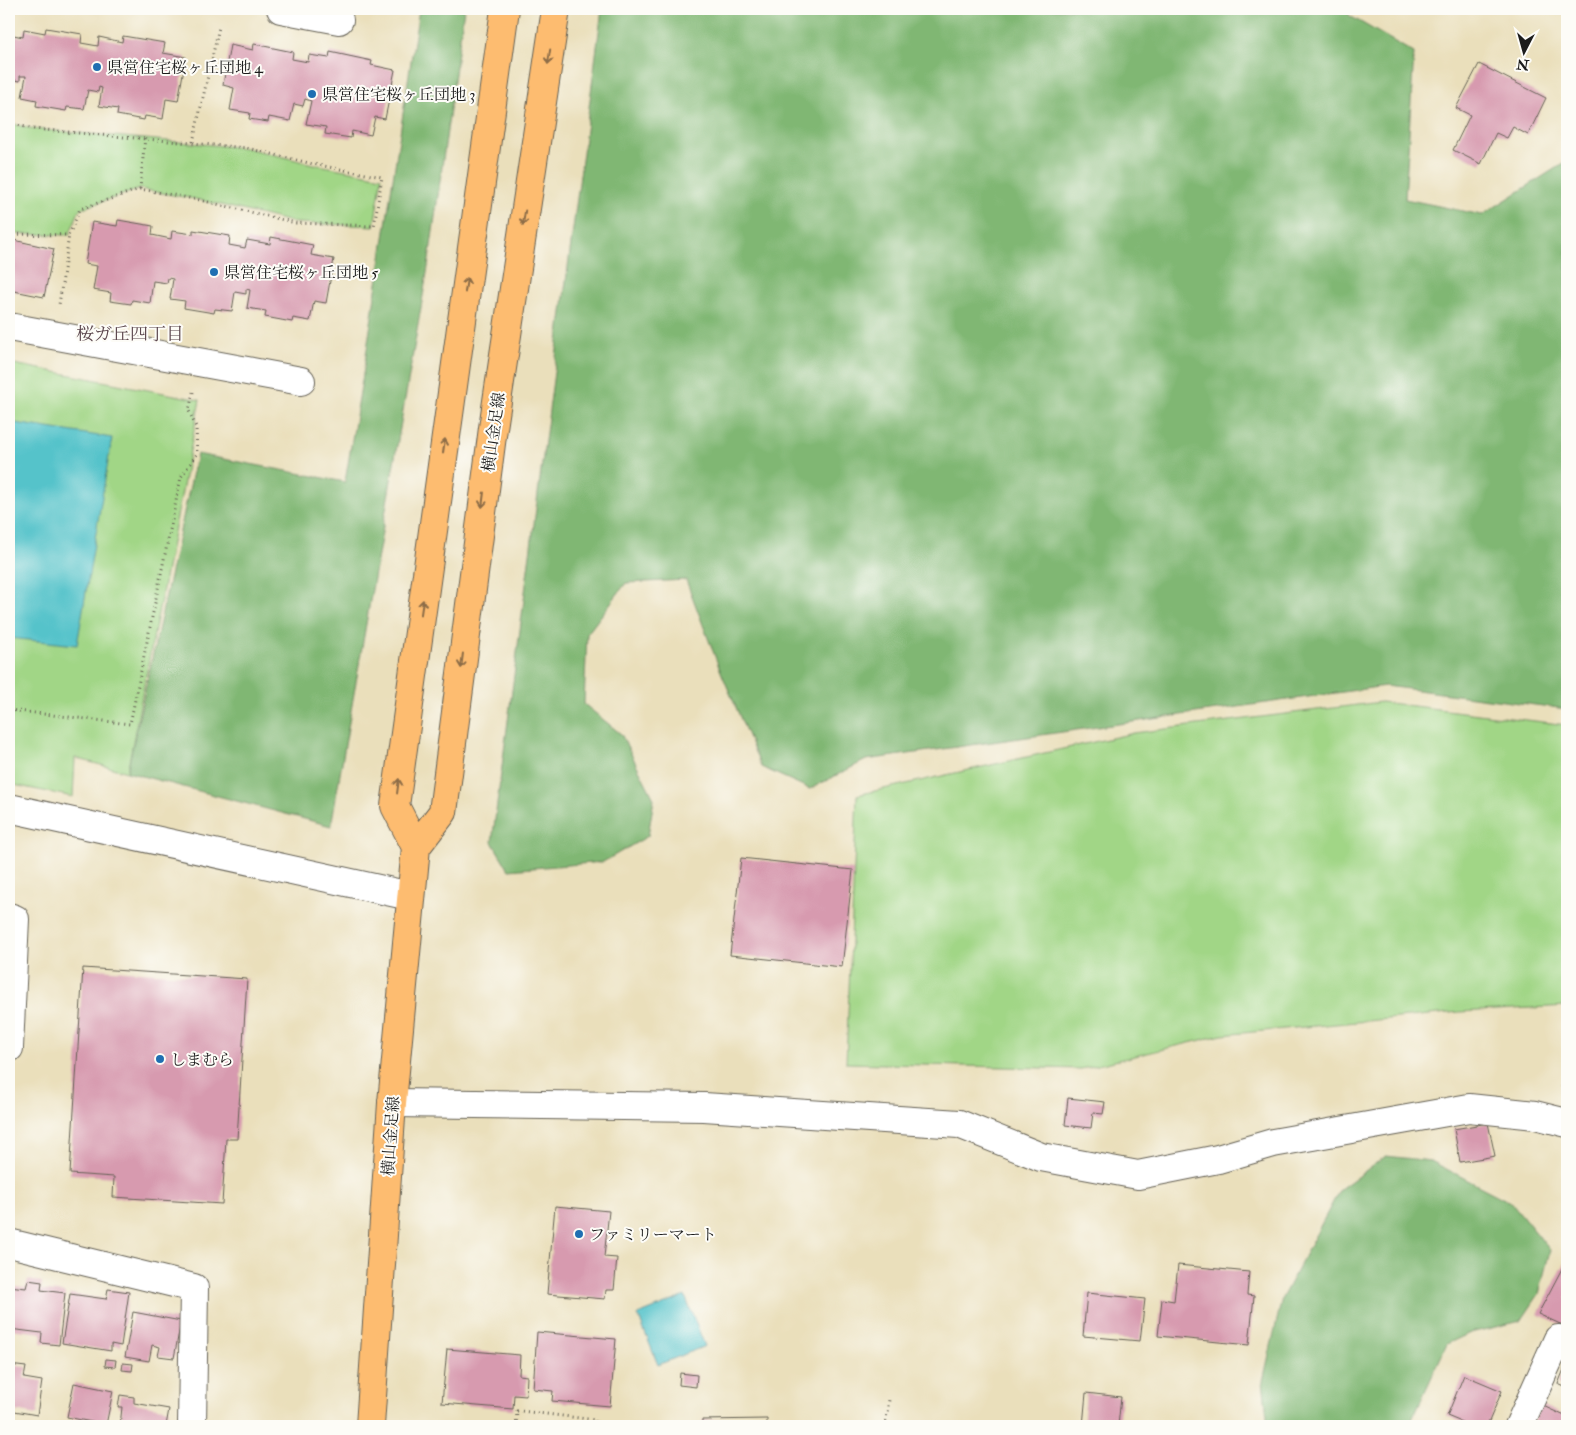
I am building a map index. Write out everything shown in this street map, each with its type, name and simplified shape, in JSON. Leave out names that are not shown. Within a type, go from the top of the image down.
[{"type":"main road","points":[[416,847],[396,806],[505,9]]},
{"type":"main road","name":"横山金足線","points":[[370,1426],[392,1103],[416,847],[443,812],[492,428],[556,9]]},
{"type":"street","points":[[281,9],[339,20]]},
{"type":"street","points":[[9,327],[301,381]]},
{"type":"street","points":[[9,808],[410,896]]},
{"type":"street","points":[[9,918],[15,919],[9,1048]]},
{"type":"street","points":[[392,1103],[704,1107],[959,1124],[1041,1157],[1138,1175],[1218,1159],[1273,1143],[1469,1108],[1535,1115],[1567,1123]]},
{"type":"street","points":[[9,1243],[194,1288],[192,1426]]},
{"type":"street","points":[[1520,1426],[1558,1340],[1567,1340]]},
{"type":"path","points":[[193,142],[219,27]]},
{"type":"path","points":[[9,123],[34,129],[145,137],[246,148],[313,164],[382,177],[374,226],[296,223],[200,200],[140,190],[80,209],[69,235],[54,335]]},
{"type":"path","points":[[140,190],[145,137]]},
{"type":"path","points":[[9,234],[69,235]]},
{"type":"path","points":[[9,710],[130,724],[181,477],[197,454],[196,426],[189,411],[200,362]]},
{"type":"path","points":[[885,1426],[889,1400]]},
{"type":"path","points":[[516,1426],[517,1411],[521,1411],[596,1420],[595,1426]]},
{"type":"green space","points":[[419,9],[464,9],[428,267],[331,826],[127,772],[197,454],[345,482]]},
{"type":"green space","points":[[602,9],[1345,9],[1350,16],[1414,53],[1405,199],[1482,215],[1567,161],[1567,709],[1385,686],[866,760],[810,789],[761,767],[719,667],[686,580],[626,583],[587,634],[584,704],[621,734],[654,799],[648,836],[603,862],[509,870],[492,842]]},
{"type":"green space","points":[[9,123],[34,129],[246,148],[313,164],[382,177],[374,226],[296,223],[200,200],[140,189],[80,209],[69,235],[9,234]]},
{"type":"green space","points":[[9,363],[200,400],[127,772],[75,758],[73,797],[9,784]]},
{"type":"green space","points":[[1381,702],[1567,725],[1567,1006],[1460,1012],[1222,1035],[1081,1069],[846,1063],[857,795],[1134,733]]},
{"type":"green space","points":[[1386,1156],[1431,1161],[1512,1203],[1550,1250],[1539,1294],[1521,1321],[1470,1333],[1447,1344],[1409,1426],[1268,1426],[1263,1381],[1282,1298],[1340,1189]]},
{"type":"water","points":[[9,422],[112,438],[77,645],[9,638]]},
{"type":"water","points":[[685,1296],[705,1346],[658,1365],[638,1315]]},
{"type":"building","name":"県営住宅桜ヶ丘団地 4","points":[[46,28],[82,34],[81,43],[98,46],[99,37],[122,42],[123,36],[165,43],[163,53],[186,57],[178,101],[166,99],[163,119],[145,116],[144,120],[117,115],[118,109],[99,106],[102,88],[99,87],[98,92],[88,90],[84,109],[67,107],[66,111],[36,106],[37,100],[22,97],[26,76],[20,76],[20,81],[9,79],[9,34],[23,37],[24,29],[45,33]]},
{"type":"building","name":"県営住宅桜ヶ丘団地 3","points":[[254,44],[293,52],[292,59],[308,62],[309,55],[329,58],[330,52],[372,61],[371,65],[395,70],[385,119],[375,117],[371,135],[352,131],[351,138],[325,134],[326,127],[306,124],[311,101],[305,99],[303,106],[294,104],[290,121],[269,117],[268,122],[249,119],[250,113],[230,110],[234,88],[223,85],[230,45],[253,50]]},
{"type":"building","points":[[1479,64],[1546,98],[1528,135],[1513,127],[1507,138],[1496,133],[1481,164],[1453,150],[1470,115],[1456,108]]},
{"type":"building","name":"県営住宅桜ヶ丘団地 5","points":[[118,220],[153,226],[152,235],[171,239],[172,231],[193,234],[193,230],[230,236],[229,245],[245,248],[247,240],[270,244],[271,237],[313,245],[311,255],[334,259],[326,303],[314,301],[310,321],[293,318],[292,322],[265,317],[266,311],[247,308],[250,290],[246,289],[246,294],[235,292],[232,311],[215,309],[214,313],[184,308],[185,301],[170,299],[173,279],[168,278],[167,283],[153,281],[150,303],[132,300],[131,304],[110,301],[111,293],[93,290],[97,266],[85,264],[92,222],[117,226]]},
{"type":"building","points":[[9,239],[54,249],[44,297],[9,290]]},
{"type":"building","points":[[741,858],[853,870],[842,967],[730,955]]},
{"type":"building","name":"しまむら","points":[[83,968],[247,979],[237,1139],[226,1139],[222,1204],[113,1197],[114,1177],[70,1174]]},
{"type":"building","points":[[1567,1073],[1567,1090],[1561,1087]]},
{"type":"building","points":[[1068,1098],[1105,1102],[1103,1114],[1093,1113],[1091,1128],[1065,1125]]},
{"type":"building","points":[[1488,1123],[1495,1156],[1460,1162],[1454,1129]]},
{"type":"building","name":"ファミリーマート","points":[[555,1206],[609,1211],[604,1257],[617,1258],[614,1290],[606,1290],[605,1299],[547,1294]]},
{"type":"building","points":[[1567,1259],[1567,1327],[1538,1314]]},
{"type":"building","points":[[1178,1265],[1249,1272],[1247,1295],[1254,1296],[1249,1345],[1158,1336],[1162,1299],[1174,1301]]},
{"type":"building","points":[[28,1280],[42,1282],[41,1290],[65,1293],[59,1345],[41,1343],[42,1333],[9,1329],[9,1286],[26,1288]]},
{"type":"building","points":[[108,1289],[129,1292],[121,1346],[111,1344],[111,1351],[62,1343],[70,1294],[106,1299]]},
{"type":"building","points":[[1087,1293],[1145,1299],[1140,1341],[1083,1336]]},
{"type":"building","points":[[133,1312],[181,1321],[174,1358],[158,1356],[160,1347],[152,1345],[149,1361],[125,1357]]},
{"type":"building","points":[[537,1332],[616,1339],[610,1406],[552,1401],[553,1391],[533,1389]]},
{"type":"building","points":[[9,1339],[13,1340],[12,1352],[9,1351]]},
{"type":"building","points":[[447,1349],[520,1355],[519,1375],[527,1376],[526,1396],[514,1395],[513,1409],[442,1403]]},
{"type":"building","points":[[106,1359],[116,1360],[115,1367],[105,1366]]},
{"type":"building","points":[[1567,1362],[1567,1388],[1558,1384]]},
{"type":"building","points":[[123,1363],[133,1364],[132,1371],[122,1370]]},
{"type":"building","points":[[9,1365],[26,1367],[24,1378],[42,1381],[37,1415],[9,1410]]},
{"type":"building","points":[[680,1373],[697,1375],[696,1387],[679,1385]]},
{"type":"building","points":[[1464,1375],[1502,1391],[1487,1426],[1471,1426],[1447,1416]]},
{"type":"building","points":[[74,1383],[113,1391],[106,1425],[67,1417]]},
{"type":"building","points":[[1086,1393],[1121,1397],[1118,1426],[1083,1426]]},
{"type":"building","points":[[120,1395],[134,1397],[134,1403],[169,1409],[166,1426],[120,1426],[122,1407],[118,1407]]},
{"type":"building","points":[[1541,1405],[1567,1417],[1567,1426],[1531,1426]]},
{"type":"building","points":[[767,1419],[767,1426],[702,1426],[702,1420]]},
{"type":"place","name":"県営住宅桜ヶ丘団地 4","points":[[97,67]]},
{"type":"place","name":"県営住宅桜ヶ丘団地 3","points":[[312,94]]},
{"type":"place","name":"県営住宅桜ヶ丘団地 5","points":[[214,272]]},
{"type":"place","name":"しまむら","points":[[160,1059]]},
{"type":"place","name":"ファミリーマート","points":[[579,1234]]},
{"type":"district","name":"桜ガ丘四丁目","points":[[130,334]]}]
